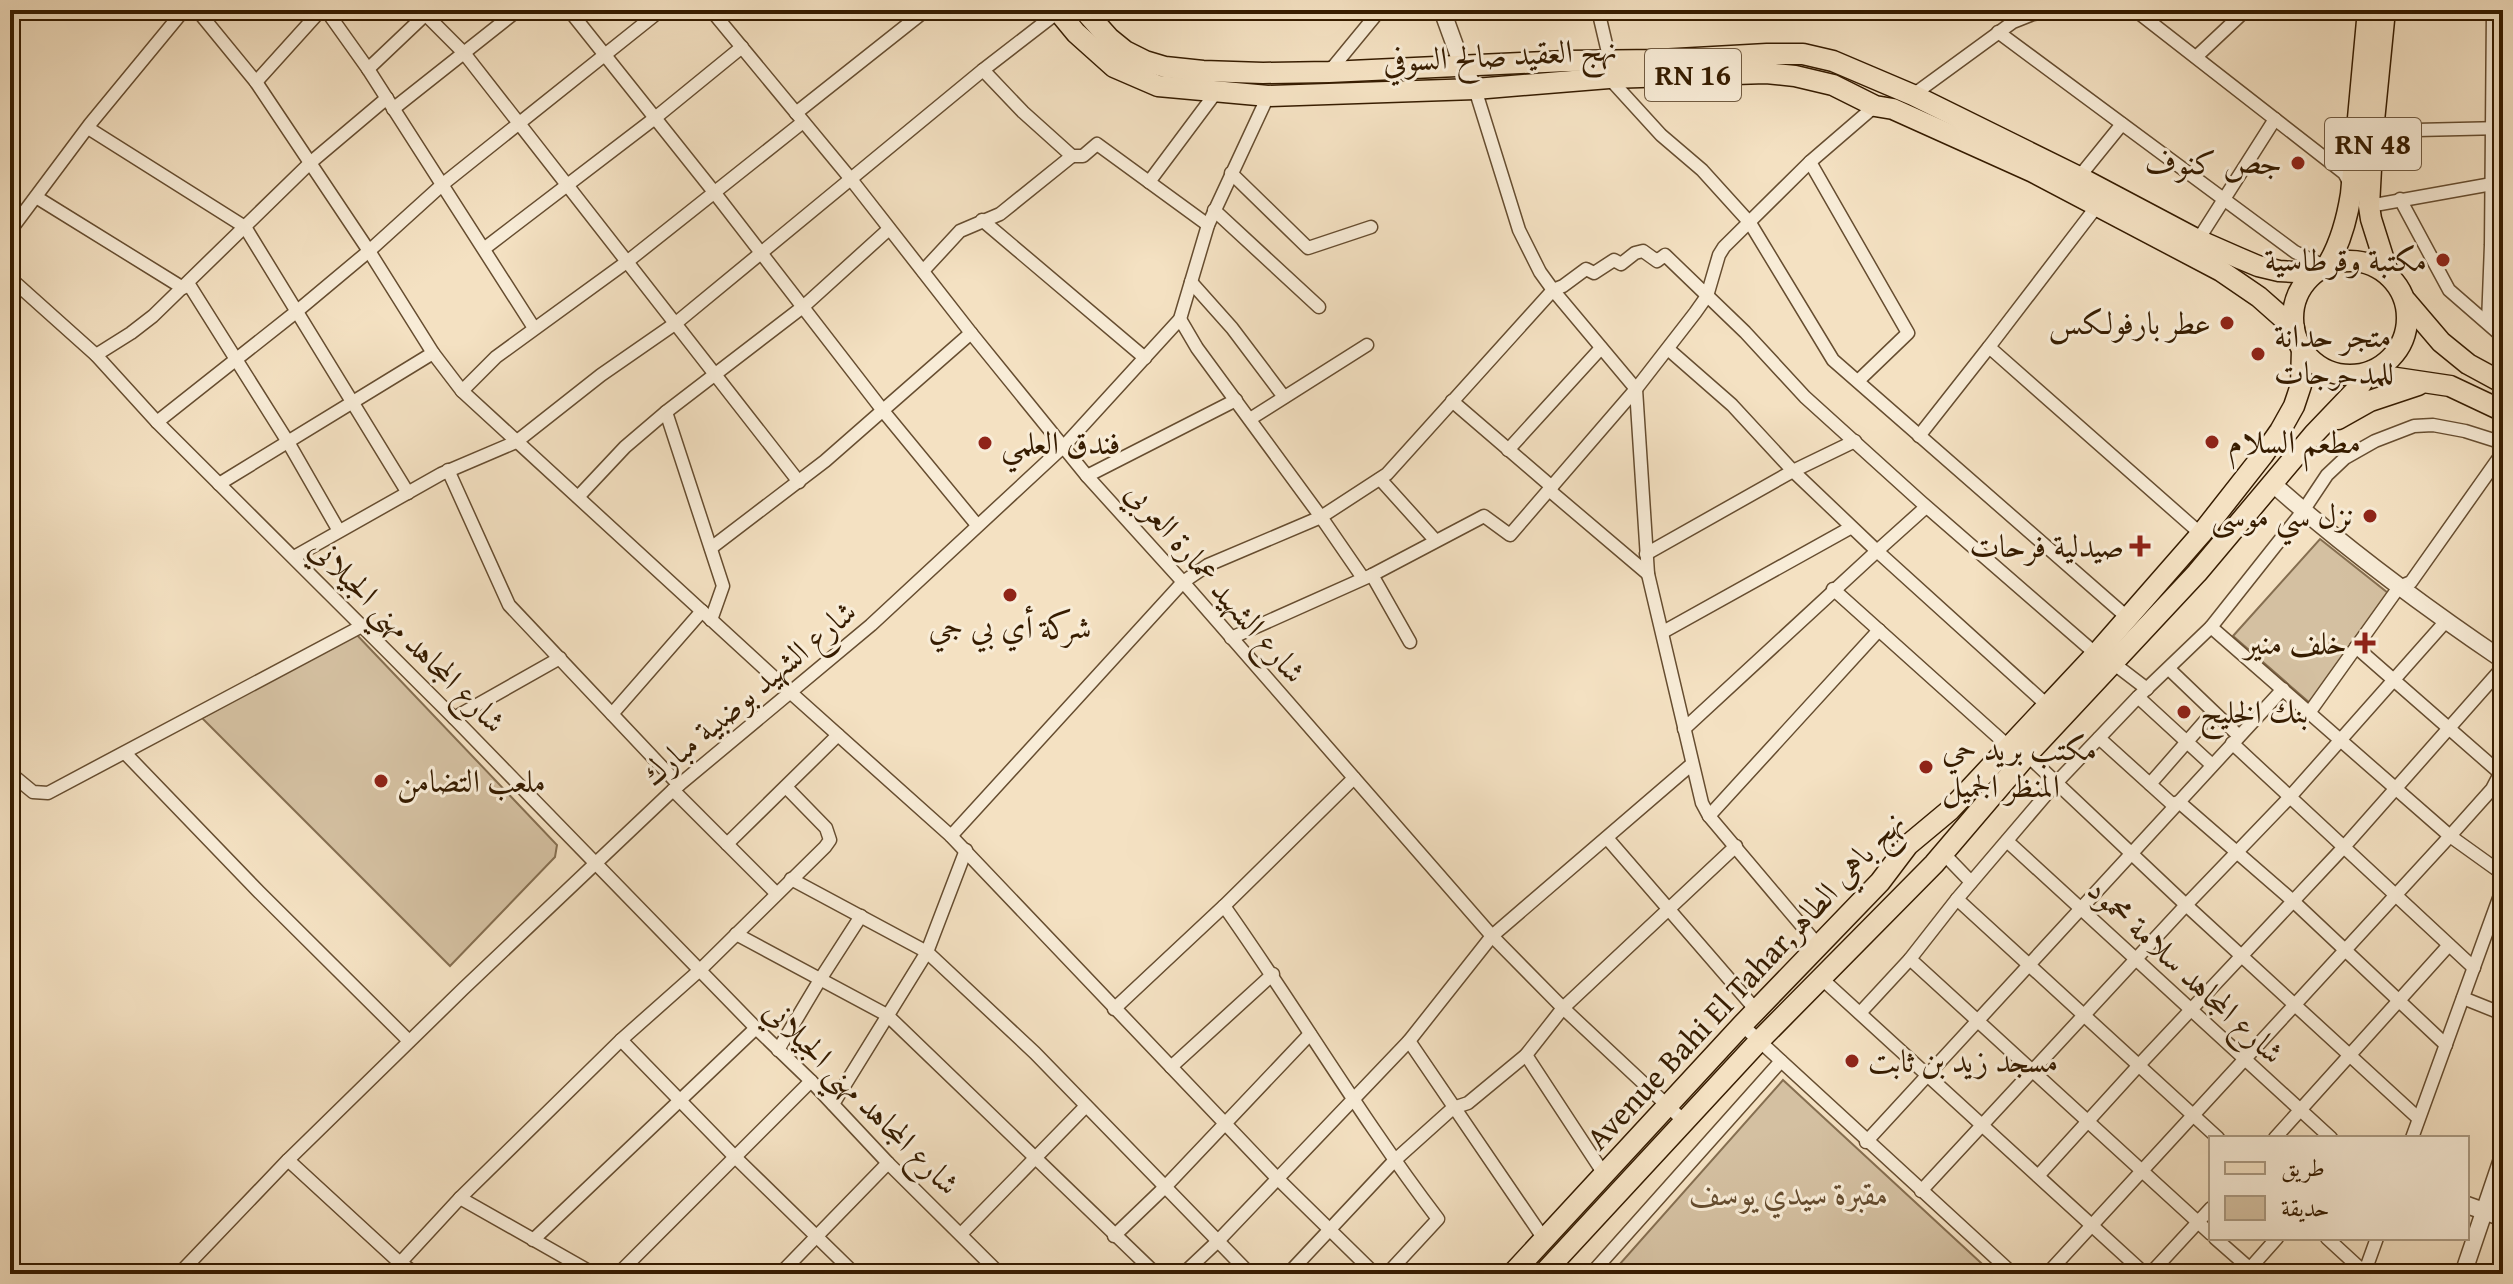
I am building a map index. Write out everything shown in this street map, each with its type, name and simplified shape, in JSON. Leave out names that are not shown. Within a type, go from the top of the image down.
[{"type":"main road","name":"نهج العقيد صالح السوفي","points":[[1084,10],[1125,51],[1165,67],[1263,73],[1566,61],[1610,70],[1766,73],[1833,85],[1875,106],[1893,109],[2033,172],[2221,271],[2259,297],[2294,328]]},
{"type":"main road","name":"RN 48","points":[[2322,268],[2336,251],[2347,220],[2348,180],[2368,10]]},
{"type":"main road","name":"RN 48","points":[[2385,10],[2369,206],[2389,276]]},
{"type":"main road","name":"نهج العقيد صالح السوفي","points":[[1057,11],[1114,67],[1158,86],[1268,96],[1475,89],[1610,70],[1767,54],[1803,54],[1833,61],[1913,95],[2198,240],[2258,266],[2279,271],[2322,268]]},
{"type":"main road","points":[[2405,300],[2408,317],[2398,350],[2387,362],[2370,372],[2353,375],[2324,369],[2302,349],[2294,328],[2296,298],[2303,284],[2322,268],[2344,260],[2361,261],[2376,266],[2389,276],[2441,342],[2468,364],[2503,383]]},
{"type":"main road","name":"Avenue Bahi El Tahar,نهج باهي الطاهر","points":[[1512,1274],[1756,1010],[1880,882],[1908,845],[2018,751],[2105,658],[2128,618],[2201,534],[2272,443],[2294,406],[2301,385],[2302,349]]},
{"type":"main road","points":[[2370,372],[2450,386],[2503,411]]},
{"type":"main road","name":"Avenue Bahi El Tahar,نهج باهي الطاهر","points":[[1543,1274],[1759,1041],[1944,854],[2047,705],[2105,658],[2197,573],[2370,372]]},
{"type":"main road","points":[[2314,434],[2370,401],[2432,382]]},
{"type":"street","points":[[10,231],[88,128],[184,10]]},
{"type":"street","points":[[197,10],[256,82],[433,353],[462,391],[966,850],[1277,1178],[1375,1274]]},
{"type":"street","points":[[256,82],[324,10],[368,69],[534,328]]},
{"type":"street","points":[[96,355],[131,333],[186,286],[310,163],[464,53],[518,10]]},
{"type":"street","points":[[569,10],[804,306],[884,412],[977,525]]},
{"type":"street","points":[[157,422],[296,312],[443,184],[661,10]]},
{"type":"street","name":"شارع الشهيد عمارة العربي","points":[[711,10],[850,178],[1087,476],[1492,936],[1563,1008],[1685,1122]]},
{"type":"street","points":[[462,391],[496,357],[628,261],[714,192],[926,10]]},
{"type":"street","points":[[1442,10],[1462,65],[1475,89],[1519,230],[1540,272],[1636,389],[1648,574],[1702,803],[1709,816],[1818,945]]},
{"type":"street","points":[[1598,10],[1610,70],[1661,135],[1702,170],[1750,223],[1833,360],[2128,618]]},
{"type":"street","points":[[1913,95],[2013,22],[2056,10]]},
{"type":"street","points":[[2135,10],[2348,180]]},
{"type":"street","points":[[2196,57],[2246,10]]},
{"type":"street","points":[[2348,180],[2359,10]]},
{"type":"street","points":[[2488,323],[2497,244],[2498,42],[2493,10]]},
{"type":"street","points":[[294,557],[448,470],[516,442],[601,375],[676,323],[1057,11]]},
{"type":"street","points":[[368,69],[424,12],[464,53],[799,482]]},
{"type":"street","points":[[1329,72],[1372,13]]},
{"type":"street","points":[[1998,32],[2295,252],[2322,268]]},
{"type":"street","points":[[485,248],[567,187],[742,47]]},
{"type":"street","points":[[983,70],[1023,112],[1072,156]]},
{"type":"street","points":[[1149,182],[1217,91]]},
{"type":"street","name":"شارع الشهيد بوضبية مبارك","points":[[179,1274],[288,1160],[409,1041],[676,787],[871,625],[1064,446],[1180,319],[1208,225],[1268,96]]},
{"type":"street","points":[[1231,638],[1368,577],[1484,516],[1510,535],[1668,349],[1707,296],[1719,255],[1810,162],[1875,106]]},
{"type":"street","points":[[2198,240],[2275,119]]},
{"type":"street","points":[[2079,177],[2122,124]]},
{"type":"street","points":[[88,128],[245,227],[408,493]]},
{"type":"street","points":[[2373,131],[2498,128]]},
{"type":"street","points":[[923,271],[960,231],[1000,214],[1072,156],[1083,156],[1097,144],[1208,225]]},
{"type":"street","points":[[1810,162],[1908,333],[1858,381]]},
{"type":"street","points":[[1231,173],[1308,248],[1371,227]]},
{"type":"street","points":[[2369,206],[2497,184]]},
{"type":"street","points":[[36,197],[186,286],[237,359],[339,531]]},
{"type":"street","points":[[2400,199],[2449,290],[2503,337]]},
{"type":"street","points":[[1919,436],[2097,206]]},
{"type":"street","points":[[1214,210],[1319,307]]},
{"type":"street","points":[[982,220],[1145,358]]},
{"type":"street","points":[[578,497],[625,447],[804,306],[889,229]]},
{"type":"street","points":[[951,836],[1183,582],[1208,565],[1321,517],[1380,479],[1401,460],[1422,432],[1553,290],[1586,269],[1594,273],[1614,260],[1621,264],[1643,251],[1657,261],[1665,255],[1745,332],[1805,397],[1926,507],[2105,658],[2212,765]]},
{"type":"street","name":"شارع المجاهد مهني الجيلاني","points":[[10,278],[96,355],[157,422],[596,862],[996,1273]]},
{"type":"street","points":[[1191,282],[1232,328],[1284,397]]},
{"type":"street","points":[[1180,319],[1197,348],[1368,577],[1410,642]]},
{"type":"street","points":[[711,548],[799,482],[884,412],[971,333]]},
{"type":"street","points":[[1250,419],[1367,345]]},
{"type":"street","points":[[1989,347],[2201,534]]},
{"type":"street","points":[[1508,450],[1601,348]]},
{"type":"street","points":[[1668,349],[1732,405],[1850,528],[2047,705]]},
{"type":"street","points":[[219,484],[433,353]]},
{"type":"street","points":[[1087,476],[1236,400]]},
{"type":"street","points":[[1452,401],[1648,574]]},
{"type":"street","points":[[612,714],[706,615],[723,586],[666,412]]},
{"type":"street","points":[[1860,1013],[1910,959],[2056,783],[2142,693],[2211,627],[2303,511],[2327,475],[2345,458],[2400,430],[2433,425],[2503,443]]},
{"type":"street","points":[[1646,554],[1793,471],[1855,441]]},
{"type":"street","points":[[2309,713],[2399,587],[2411,582],[2503,452]]},
{"type":"street","points":[[448,470],[509,605],[612,714],[727,844],[776,893]]},
{"type":"street","points":[[1380,479],[1435,540]]},
{"type":"street","points":[[2273,484],[2399,587],[2503,660]]},
{"type":"street","points":[[1684,729],[1833,589],[1926,507]]},
{"type":"street","points":[[1663,632],[1850,528]]},
{"type":"street","points":[[1833,589],[2056,783],[2418,1118]]},
{"type":"street","points":[[1921,1191],[2289,798],[2446,621]]},
{"type":"street","points":[[10,773],[33,792],[48,793],[362,626]]},
{"type":"street","points":[[2211,627],[2450,836],[2503,874]]},
{"type":"street","points":[[1709,816],[1879,630]]},
{"type":"street","points":[[2047,1274],[2450,836],[2498,791],[2502,771],[2356,647]]},
{"type":"street","points":[[454,718],[560,658]]},
{"type":"street","points":[[2038,1176],[2343,848],[2503,667]]},
{"type":"street","points":[[2169,669],[2213,712],[2289,798],[2474,968]]},
{"type":"street","points":[[1866,1142],[2283,689]]},
{"type":"street","points":[[2150,784],[2213,712]]},
{"type":"street","points":[[727,844],[838,735]]},
{"type":"street","points":[[2099,738],[2172,804],[2179,802]]},
{"type":"street","points":[[125,753],[409,1041]]},
{"type":"street","points":[[1183,1274],[1409,1041],[1492,936],[1692,764]]},
{"type":"street","points":[[1114,1009],[1354,778]]},
{"type":"street","points":[[400,1263],[460,1198],[621,1040],[701,969],[830,840],[826,828],[786,787]]},
{"type":"street","points":[[2179,802],[2293,901],[2446,1045]]},
{"type":"street","points":[[1607,838],[1756,1010]]},
{"type":"street","name":"شارع المجاهد سلامة محمود","points":[[2007,841],[2329,1136]]},
{"type":"street","points":[[1288,1274],[1394,1161],[1453,1108],[1468,1103],[1526,1055],[1563,1008],[1736,846]]},
{"type":"street","points":[[833,1104],[927,952],[966,850]]},
{"type":"street","points":[[1944,854],[1971,882]]},
{"type":"street","points":[[791,879],[927,952],[1035,1053],[1250,1274]]},
{"type":"street","points":[[2413,1136],[2503,887]]},
{"type":"street","points":[[1957,899],[2216,1136]]},
{"type":"street","points":[[1224,906],[1273,974],[1394,1161],[1438,1219],[1387,1274]]},
{"type":"street","points":[[778,1050],[861,916]]},
{"type":"street","points":[[736,934],[887,1015],[1156,1274]]},
{"type":"street","points":[[2277,1136],[2449,945]]},
{"type":"street","points":[[1910,959],[2209,1232]]},
{"type":"street","points":[[1171,1067],[1273,974]]},
{"type":"street","points":[[1821,978],[2148,1274],[2209,1210]]},
{"type":"street","points":[[2463,998],[2503,1014]]},
{"type":"street","points":[[1742,1025],[2013,1274]]},
{"type":"street","points":[[533,1240],[756,1028]]},
{"type":"street","points":[[1114,1236],[1165,1187],[1310,1034]]},
{"type":"street","points":[[621,1040],[855,1274]]},
{"type":"street","points":[[1409,1041],[1544,1239]]},
{"type":"street","points":[[1526,1055],[1604,1174]]},
{"type":"street","points":[[1591,1274],[1781,1061]]},
{"type":"street","points":[[618,1274],[811,1081]]},
{"type":"street","points":[[961,1234],[1086,1106]]},
{"type":"street","points":[[2463,1274],[2503,1156]]},
{"type":"street","points":[[288,1160],[400,1263],[417,1274]]},
{"type":"street","points":[[780,1274],[888,1163]]},
{"type":"street","points":[[460,1198],[594,1274]]},
{"type":"street","points":[[2469,1206],[2503,1218]]},
{"type":"street","points":[[2217,1240],[2250,1272],[2275,1240]]},
{"type":"street","points":[[2329,1240],[2364,1273],[2376,1240]]},
{"type":"green space","points":[[2320,539],[2388,593],[2311,704],[2233,636]]},
{"type":"green space","name":"ملعب التضامن","points":[[356,634],[557,845],[555,857],[450,966],[202,718]]},
{"type":"green space","name":"مقبرة سيدي يوسف","points":[[1783,1080],[1993,1274],[1611,1274]]},
{"type":"place","name":"جص كنوف","points":[[2298,163]]},
{"type":"place","name":"مكتبة وقرطاسية","points":[[2443,260]]},
{"type":"place","name":"عطر بارفولكس","points":[[2227,323]]},
{"type":"place","name":"متجر حدانة للمدحرجات","points":[[2258,354]]},
{"type":"place","name":"مطعم السلام","points":[[2212,442]]},
{"type":"place","name":"فندق العلمي","points":[[985,443]]},
{"type":"place","name":"نزل سي موسى","points":[[2370,516]]},
{"type":"place","name":"صيدلية فرحات","points":[[2140,546]]},
{"type":"place","name":"شركة أي بي جي","points":[[1010,595]]},
{"type":"place","name":"خلف منير","points":[[2365,643]]},
{"type":"place","name":"بنك الخليج","points":[[2184,712]]},
{"type":"place","name":"مكتب بريد حي المنظر الجميل","points":[[1926,767]]},
{"type":"place","name":"ملعب التضامن","points":[[381,781]]},
{"type":"place","name":"مسجد زيد بن ثابت","points":[[1852,1061]]}]
